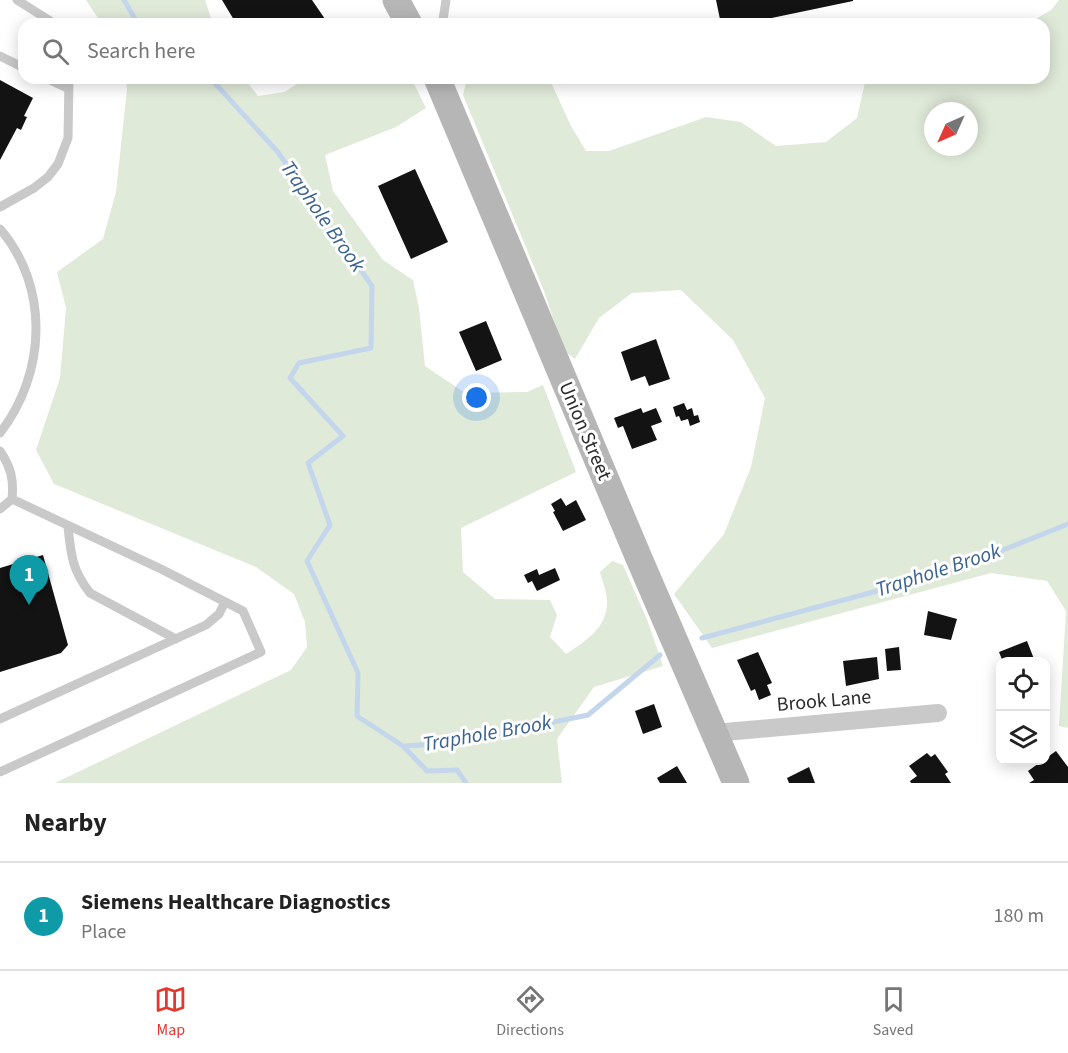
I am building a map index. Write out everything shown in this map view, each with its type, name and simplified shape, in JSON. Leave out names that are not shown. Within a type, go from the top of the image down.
[{"type":"main road","points":[[396,0],[406,18]]},
{"type":"main road","name":"Union Street","points":[[440,84],[736,783]]},
{"type":"street","name":"Brook Lane","points":[[714,732],[938,713]]},
{"type":"lane","points":[[17,0],[46,18]]},
{"type":"lane","points":[[443,18],[446,0]]},
{"type":"lane","points":[[0,56],[18,65]]},
{"type":"lane","points":[[59,84],[68,88]]},
{"type":"lane","points":[[0,207],[48,177],[58,164],[68,138],[68,84]]},
{"type":"lane","points":[[0,229],[10,241],[22,263],[32,288],[36,320],[33,366],[28,384],[13,416],[0,433]]},
{"type":"lane","points":[[0,451],[12,474],[12,499],[0,509]]},
{"type":"lane","points":[[0,772],[261,652],[243,611],[161,569],[12,499]]},
{"type":"lane","points":[[68,527],[71,560],[80,580],[90,593],[176,639]]},
{"type":"lane","points":[[0,719],[206,625],[219,614],[225,602]]},
{"type":"green space","points":[[86,0],[205,0],[211,18],[98,18]]},
{"type":"green space","points":[[1059,0],[1068,0],[1068,728],[1059,726],[1066,611],[1047,581],[991,573],[712,648],[674,594],[724,534],[751,467],[765,398],[733,340],[681,290],[632,293],[599,318],[575,359],[564,351],[544,291],[463,95],[466,84],[552,84],[571,126],[586,151],[609,151],[706,117],[741,122],[776,146],[826,142],[857,118],[865,84],[1050,84],[1050,18],[1037,18],[1051,10]]},
{"type":"green space","points":[[127,84],[249,84],[258,96],[284,92],[297,84],[414,84],[426,108],[396,127],[325,155],[333,191],[383,260],[413,280],[419,308],[425,366],[465,393],[527,392],[543,385],[576,472],[461,528],[463,572],[495,599],[550,600],[557,615],[550,637],[566,654],[593,634],[603,621],[607,600],[600,572],[612,561],[623,565],[648,622],[663,666],[594,687],[557,739],[562,783],[55,783],[291,670],[307,647],[305,622],[294,594],[256,567],[54,484],[36,450],[60,378],[66,308],[57,272],[103,239],[116,192]]},
{"type":"building","points":[[222,0],[312,0],[324,18],[233,18]]},
{"type":"building","points":[[716,0],[853,0],[772,18],[720,18]]},
{"type":"building","points":[[0,80],[33,98],[24,116],[27,117],[21,130],[17,128],[0,160]]},
{"type":"building","points":[[415,169],[448,242],[411,259],[378,186]]},
{"type":"building","points":[[486,321],[502,360],[476,371],[459,332]]},
{"type":"building","points":[[656,339],[670,379],[649,386],[645,376],[631,381],[621,352]]},
{"type":"building","points":[[684,403],[687,410],[692,408],[694,416],[698,415],[700,422],[690,426],[688,419],[681,421],[679,416],[676,417],[673,407]]},
{"type":"building","points":[[641,408],[643,413],[656,408],[662,422],[651,426],[657,440],[632,449],[623,426],[618,428],[614,418]]},
{"type":"building","points":[[561,498],[566,506],[576,500],[586,520],[563,531],[551,504]]},
{"type":"building","points":[[43,555],[68,645],[61,653],[0,672],[0,568]]},
{"type":"building","points":[[555,568],[560,580],[537,591],[532,581],[528,583],[524,575],[537,569],[539,575]]},
{"type":"building","points":[[928,611],[957,619],[951,640],[924,635]]},
{"type":"building","points":[[1027,641],[1033,657],[1001,657],[999,652]]},
{"type":"building","points":[[899,647],[901,670],[887,671],[885,649]]},
{"type":"building","points":[[758,652],[772,683],[767,685],[771,695],[759,700],[755,689],[751,691],[737,660]]},
{"type":"building","points":[[877,657],[879,679],[846,686],[843,661]]},
{"type":"building","points":[[654,704],[662,727],[643,734],[635,711]]},
{"type":"building","points":[[1056,751],[1068,767],[1068,783],[1029,783],[1034,780],[1028,771],[1036,765],[1050,765],[1050,755]]},
{"type":"building","points":[[927,753],[931,757],[935,754],[948,772],[945,774],[951,783],[911,783],[910,781],[917,776],[909,766]]},
{"type":"building","points":[[677,766],[687,783],[660,783],[657,778]]},
{"type":"building","points":[[809,767],[815,783],[789,783],[787,778]]},
{"type":"waterway","name":"Traphole Brook","points":[[124,0],[134,18]]},
{"type":"waterway","name":"Traphole Brook","points":[[216,84],[277,151],[372,286],[371,348],[299,363],[290,378],[343,436],[308,463],[330,525],[307,561],[358,673],[357,716],[403,746],[451,743],[588,715],[660,655]]},
{"type":"waterway","name":"Traphole Brook","points":[[702,638],[948,572],[1068,524]]},
{"type":"waterway","points":[[403,746],[427,771],[457,770],[466,783]]},
{"type":"place","name":"Siemens Healthcare Diagnostics","points":[[29,605]]}]
